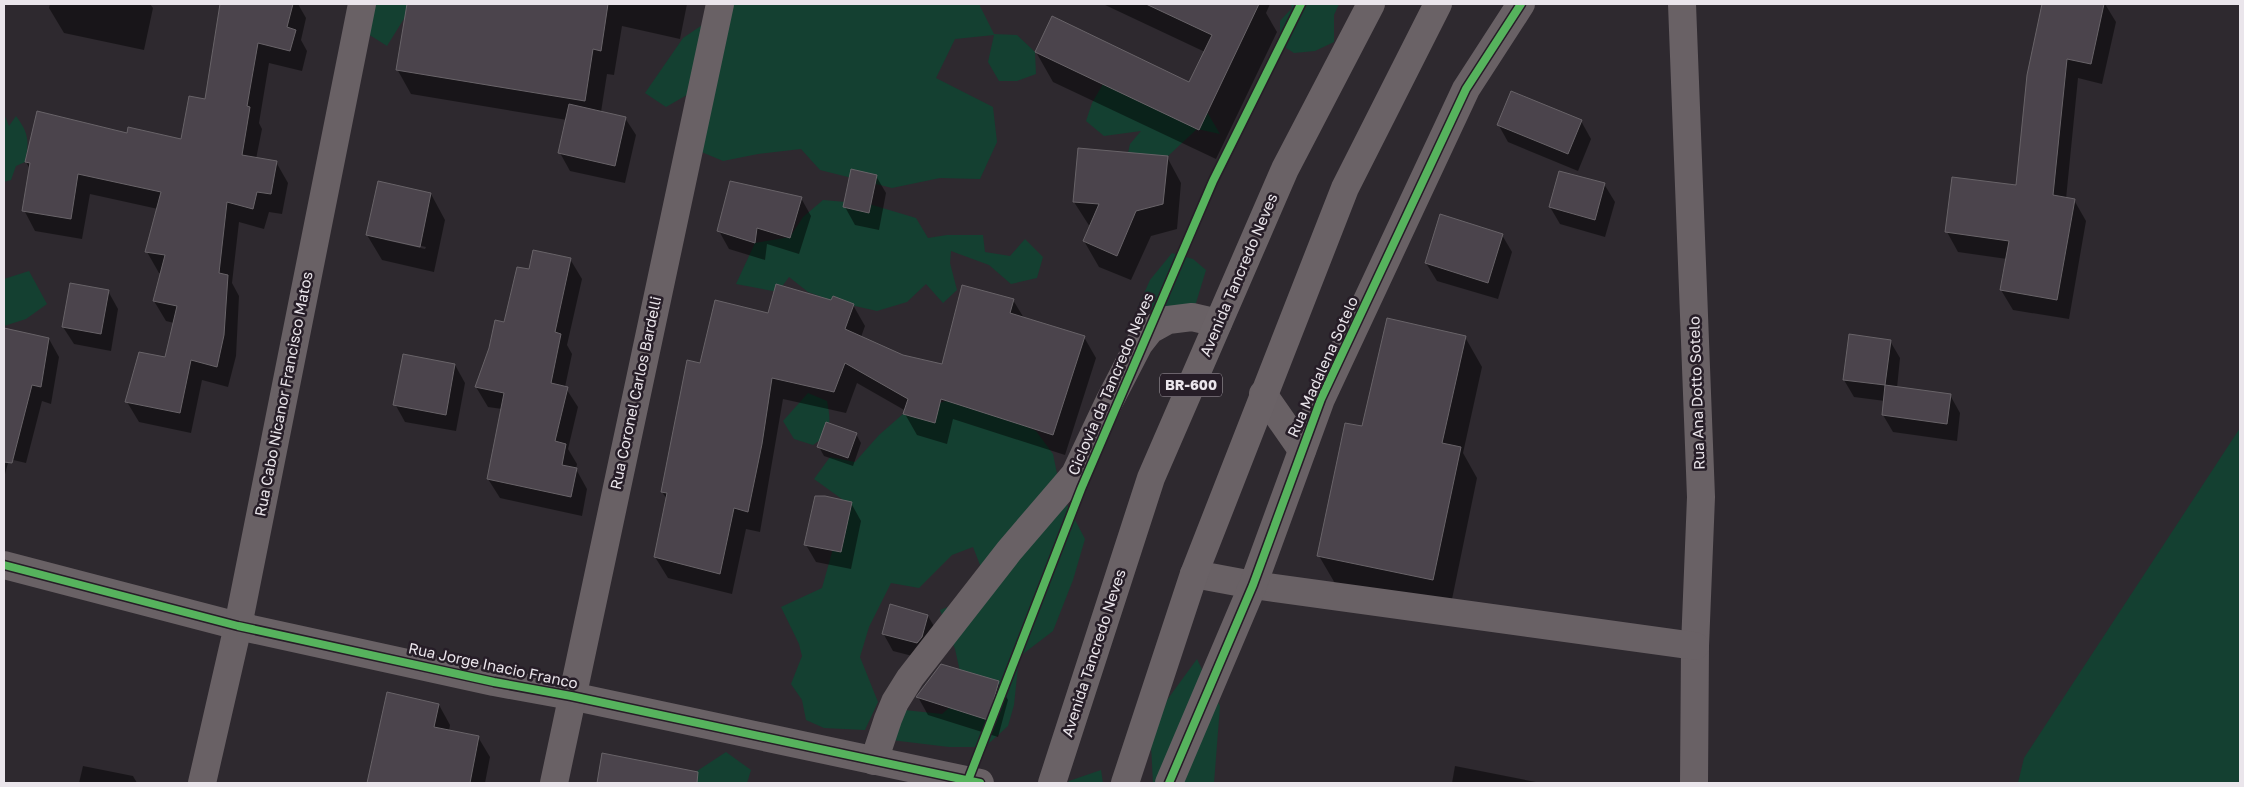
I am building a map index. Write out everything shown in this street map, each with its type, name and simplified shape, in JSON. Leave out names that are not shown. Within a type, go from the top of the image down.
[{"type":"main road","name":"Avenida Tancredo Neves","points":[[1052,783],[1151,478],[1285,169],[1371,4]]},
{"type":"main road","points":[[1125,783],[1194,574],[1345,188],[1438,4]]},
{"type":"street","name":"Rua Cabo Nicanor Francisco Matos","points":[[202,783],[238,626],[362,4]]},
{"type":"street","name":"Rua Coronel Carlos Bardelli","points":[[554,783],[571,696],[720,4]]},
{"type":"street","name":"Rua Madalena Sotelo","points":[[1169,783],[1253,585],[1321,399],[1466,89],[1521,4]]},
{"type":"street","name":"Rua Ana Dotto Sotelo","points":[[1682,4],[1701,497],[1695,646],[1694,783]]},
{"type":"street","points":[[874,761],[895,702],[910,678],[1009,551],[1075,474],[1139,344],[1150,330],[1168,320],[1192,317],[1218,323]]},
{"type":"street","points":[[1263,394],[1302,450]]},
{"type":"street","name":"Rua Jorge Inacio Franco","points":[[4,565],[238,626],[494,682],[571,696],[980,783]]},
{"type":"street","points":[[1194,574],[1253,585],[1695,646]]},
{"type":"green space","points":[[370,4],[479,4],[490,13],[405,17],[387,46],[357,27]]},
{"type":"green space","points":[[728,4],[979,4],[994,34],[1017,35],[1035,52],[1036,74],[1017,81],[999,81],[988,62],[994,35],[955,39],[936,78],[993,107],[997,142],[980,179],[940,178],[892,188],[820,170],[801,149],[758,154],[723,161],[685,145],[706,84],[666,107],[645,93],[683,38],[720,13]]},
{"type":"green space","points":[[1291,4],[1339,4],[1334,15],[1334,42],[1315,51],[1294,53],[1280,44],[1280,21],[1292,8]]},
{"type":"green space","points":[[1129,72],[1207,112],[1220,134],[1197,129],[1168,156],[1128,153],[1130,144],[1141,131],[1104,136],[1086,121],[1092,103],[1103,84]]},
{"type":"green space","points":[[4,114],[9,126],[16,116],[23,127],[28,142],[25,162],[16,166],[11,180],[4,182]]},
{"type":"green space","points":[[823,200],[869,204],[916,218],[928,238],[947,235],[983,235],[985,252],[1010,256],[1025,239],[1043,257],[1037,278],[1011,284],[989,265],[951,251],[950,263],[957,290],[943,303],[926,284],[907,302],[877,311],[833,301],[808,292],[789,277],[778,292],[736,284],[755,243],[790,237],[803,217]]},
{"type":"green space","points":[[1172,253],[1193,259],[1206,270],[1196,303],[1176,315],[1138,307],[1150,280]]},
{"type":"green space","points":[[29,271],[47,304],[26,319],[4,326],[4,279]]},
{"type":"green space","points":[[808,393],[827,401],[829,415],[827,431],[813,445],[794,439],[783,421]]},
{"type":"green space","points":[[946,401],[988,408],[1036,431],[1053,454],[1061,493],[1085,539],[1073,580],[1053,631],[1019,657],[1014,705],[1008,726],[985,747],[949,747],[891,740],[895,709],[942,714],[965,694],[955,649],[940,610],[974,597],[982,570],[973,547],[952,555],[919,588],[891,583],[869,627],[860,657],[878,702],[865,730],[824,728],[806,720],[802,700],[791,684],[802,656],[799,644],[781,607],[822,588],[846,502],[814,479],[830,457],[855,462],[879,435],[903,414]]},
{"type":"green space","points":[[2240,428],[2240,783],[2018,783],[2024,758]]},
{"type":"green space","points":[[1197,659],[1220,706],[1214,783],[1153,783],[1151,745],[1167,700]]},
{"type":"green space","points":[[726,752],[751,770],[747,783],[689,783],[694,773]]},
{"type":"green space","points":[[1101,770],[1103,783],[1068,783],[1069,781]]},
{"type":"building","points":[[220,4],[293,4],[287,27],[296,30],[290,51],[258,43],[247,106],[250,107],[242,155],[277,161],[271,194],[257,192],[253,209],[227,202],[219,273],[228,275],[224,335],[217,367],[191,360],[180,413],[125,402],[139,352],[165,357],[177,306],[153,301],[165,255],[145,252],[161,192],[78,174],[71,219],[22,211],[30,163],[25,162],[37,111],[127,133],[128,127],[181,139],[189,96],[205,99]]},
{"type":"building","points":[[407,4],[608,4],[601,51],[593,49],[585,101],[396,70]]},
{"type":"building","points":[[1146,4],[1259,4],[1199,130],[1035,52],[1052,16],[1189,82],[1212,35]]},
{"type":"building","points":[[2042,4],[2104,4],[2091,64],[2067,59],[2053,195],[2075,199],[2057,300],[2000,290],[2009,241],[1945,232],[1952,177],[2016,185],[2027,75]]},
{"type":"building","points":[[1511,91],[1582,120],[1568,154],[1497,125]]},
{"type":"building","points":[[569,104],[626,117],[615,166],[558,153]]},
{"type":"building","points":[[1078,148],[1168,156],[1163,204],[1136,211],[1117,256],[1083,241],[1099,204],[1073,202]]},
{"type":"building","points":[[851,169],[877,175],[869,213],[843,207]]},
{"type":"building","points":[[1559,171],[1605,183],[1595,220],[1549,207]]},
{"type":"building","points":[[378,181],[431,193],[420,247],[366,235]]},
{"type":"building","points":[[730,181],[802,197],[790,238],[757,228],[755,243],[717,231]]},
{"type":"building","points":[[1440,214],[1503,234],[1488,283],[1425,263]]},
{"type":"building","points":[[533,250],[571,258],[555,332],[561,334],[551,383],[568,387],[555,441],[566,444],[562,465],[577,468],[571,497],[487,479],[504,393],[475,387],[489,348],[495,320],[504,322],[517,267],[529,269]]},
{"type":"building","points":[[70,283],[109,290],[101,334],[62,327]]},
{"type":"building","points":[[776,284],[831,300],[833,296],[854,304],[845,329],[903,355],[942,364],[962,285],[1014,299],[1010,313],[1085,336],[1053,435],[941,399],[935,423],[903,414],[908,399],[845,363],[834,392],[772,378],[762,444],[748,512],[734,508],[720,574],[654,557],[667,493],[661,492],[687,360],[700,363],[715,300],[768,313]]},
{"type":"building","points":[[1387,318],[1466,336],[1442,443],[1461,447],[1433,580],[1317,556],[1345,423],[1362,426]]},
{"type":"building","points":[[4,328],[49,338],[41,387],[32,385],[12,463],[4,462]]},
{"type":"building","points":[[1849,334],[1891,340],[1885,385],[1843,380]]},
{"type":"building","points":[[403,354],[455,364],[446,415],[393,405]]},
{"type":"building","points":[[1885,385],[1951,394],[1947,424],[1882,415]]},
{"type":"building","points":[[826,422],[857,433],[848,458],[817,447]]},
{"type":"building","points":[[815,496],[825,496],[852,502],[841,552],[804,545]]},
{"type":"building","points":[[890,604],[928,615],[922,637],[917,643],[882,634]]},
{"type":"building","points":[[941,664],[999,681],[988,720],[916,697]]},
{"type":"building","points":[[387,692],[439,704],[434,727],[479,736],[470,783],[367,783]]},
{"type":"building","points":[[602,753],[698,772],[697,783],[597,783]]},
{"type":"cycle path","name":"Ciclovia da Tancredo Neves","points":[[967,783],[1081,489],[1213,181],[1301,4]]},
{"type":"cycle path","points":[[1169,783],[1253,585],[1321,399],[1466,89],[1521,4]]},
{"type":"cycle path","points":[[4,565],[238,626],[494,682],[571,696],[980,783]]}]
